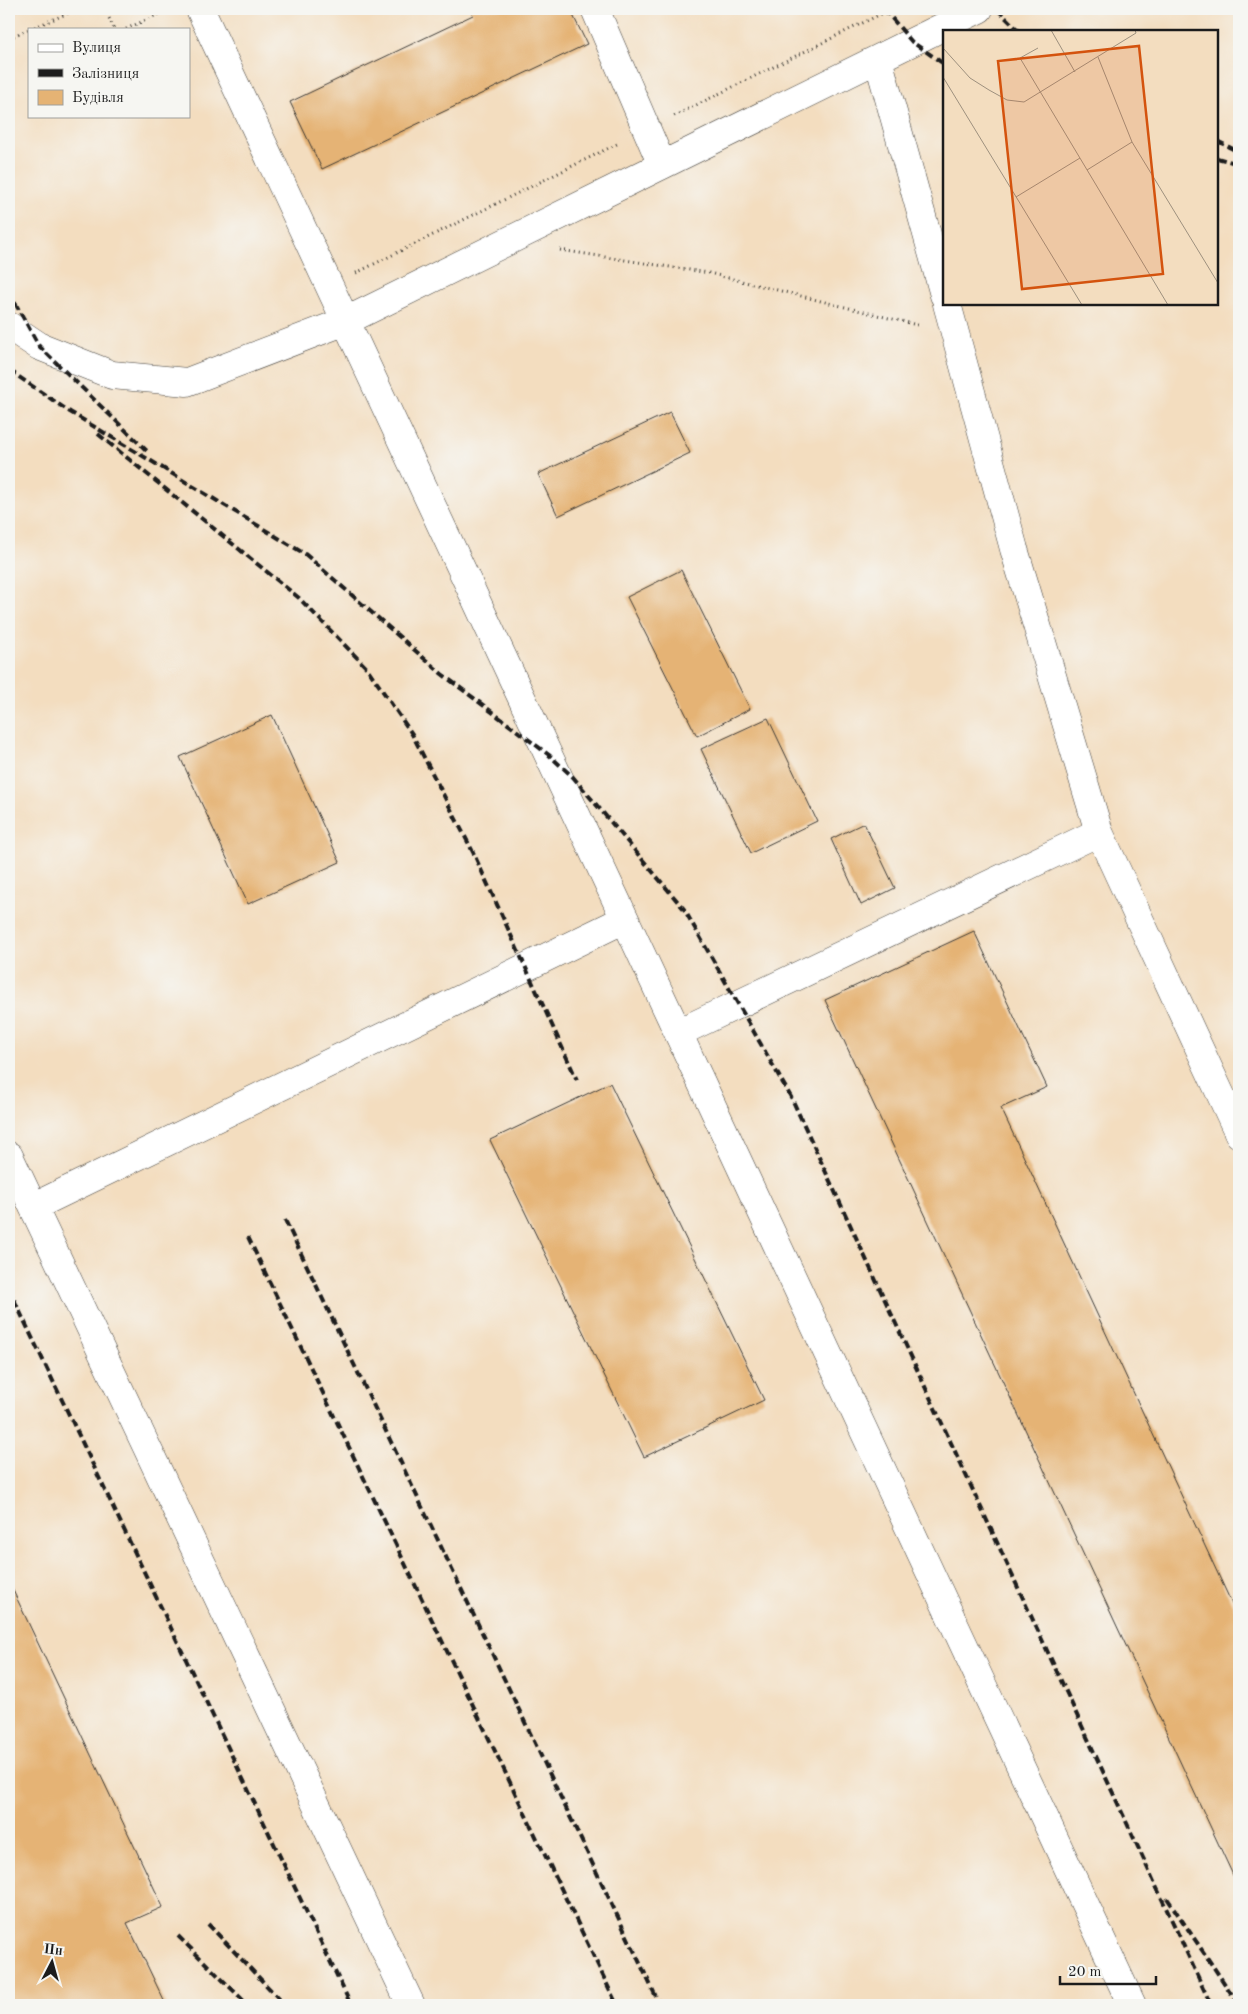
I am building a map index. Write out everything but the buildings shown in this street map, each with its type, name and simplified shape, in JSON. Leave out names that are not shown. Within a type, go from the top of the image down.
[{"type":"lane","points":[[200,9],[1132,2005]]},
{"type":"lane","points":[[595,9],[662,165]]},
{"type":"lane","points":[[9,326],[40,346],[112,375],[187,382],[346,321],[979,9]]},
{"type":"lane","points":[[878,59],[943,291]]},
{"type":"lane","points":[[947,305],[1014,549],[1099,832],[1239,1134]]},
{"type":"lane","points":[[678,1033],[1099,832]]},
{"type":"lane","points":[[33,1207],[625,919]]},
{"type":"lane","points":[[9,1156],[411,2005]]},
{"type":"path","points":[[31,28],[78,9]]},
{"type":"path","points":[[105,9],[114,28]]},
{"type":"path","points":[[128,28],[170,9]]},
{"type":"path","points":[[9,38],[28,29]]},
{"type":"path","points":[[554,250],[709,273],[955,334]]},
{"type":"railway","points":[[884,9],[912,42],[943,63]]},
{"type":"railway","points":[[997,9],[1018,30]]},
{"type":"railway","points":[[1218,142],[1239,152]]},
{"type":"railway","points":[[1218,158],[1239,164]]},
{"type":"railway","points":[[9,292],[39,346],[148,452]]},
{"type":"railway","points":[[9,370],[70,412],[305,554],[442,674],[549,755],[573,777],[684,909],[792,1099],[1211,2005]]},
{"type":"railway","points":[[98,434],[299,598],[367,668],[412,734],[473,852],[577,1080]]},
{"type":"railway","points":[[285,1220],[660,2005]]},
{"type":"railway","points":[[248,1237],[617,2005]]},
{"type":"railway","points":[[9,1289],[351,2005]]},
{"type":"railway","points":[[1167,1898],[1239,2005]]},
{"type":"railway","points":[[208,1924],[285,2005]]},
{"type":"railway","points":[[178,1936],[248,2005]]}]
